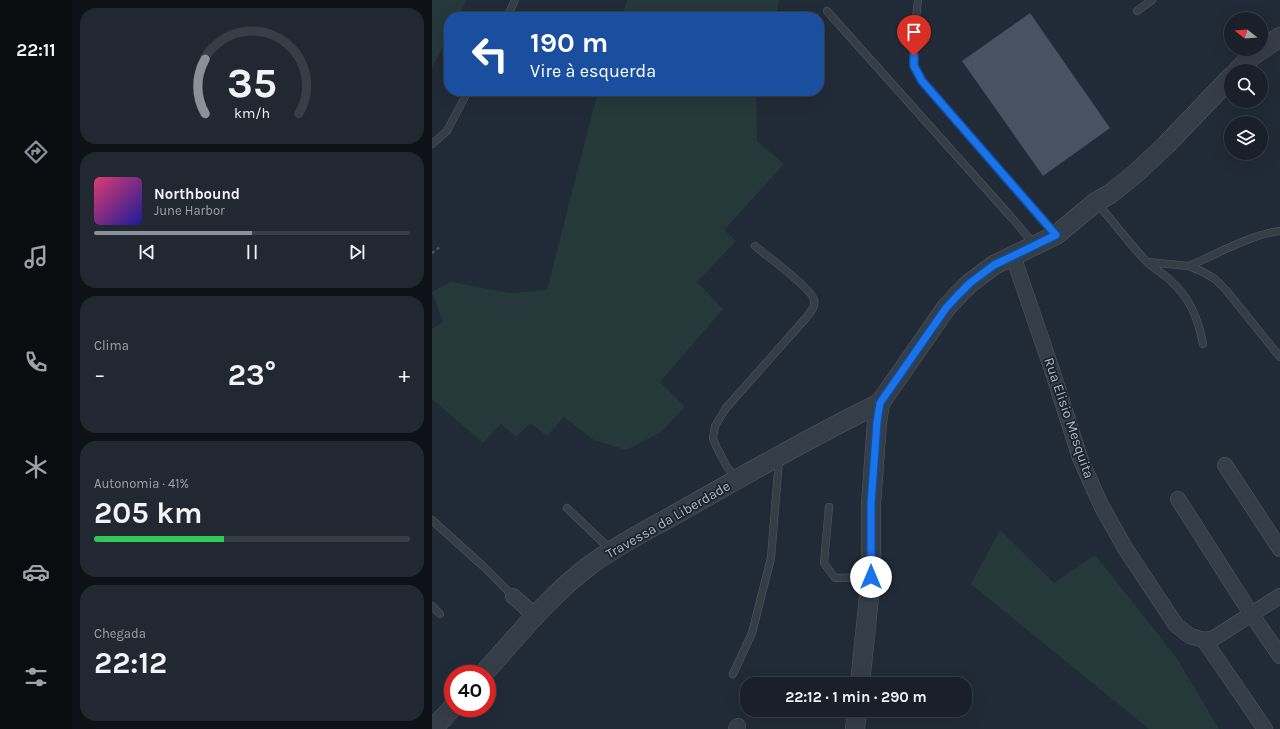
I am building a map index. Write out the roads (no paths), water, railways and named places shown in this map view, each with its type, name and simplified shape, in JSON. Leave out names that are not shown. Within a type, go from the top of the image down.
[{"type":"street","points":[[1244,64],[1252,56],[1280,37]]},
{"type":"street","points":[[861,677],[871,577],[871,504],[877,422],[880,403],[946,308],[957,296],[994,265],[1034,244],[1056,235],[1096,202],[1110,194],[1135,174],[1224,84]]},
{"type":"street","name":"Rua Elisio Mesquita","points":[[1013,256],[1053,372],[1080,458],[1101,505],[1125,548],[1176,625],[1190,636],[1204,640]]},
{"type":"street","name":"Travessa da Liberdade","points":[[491,665],[535,616],[574,579],[612,551],[835,424],[880,403]]},
{"type":"street","points":[[1225,465],[1280,549]]},
{"type":"street","points":[[1178,500],[1280,656]]},
{"type":"street","points":[[513,596],[535,616]]},
{"type":"street","points":[[1265,729],[1204,640],[1214,638],[1280,596]]},
{"type":"street","points":[[433,729],[444,717]]},
{"type":"street","points":[[855,729],[857,717]]},
{"type":"lane","points":[[509,12],[516,0]]},
{"type":"lane","points":[[918,0],[913,44],[914,66],[922,81],[1056,235]]},
{"type":"lane","points":[[1137,11],[1152,0]]},
{"type":"lane","points":[[827,11],[1034,244]]},
{"type":"lane","points":[[432,144],[447,131],[465,96]]},
{"type":"lane","points":[[1096,202],[1147,262],[1170,280],[1183,294],[1193,309],[1199,324],[1204,344]]},
{"type":"lane","points":[[1189,266],[1238,244],[1280,231]]},
{"type":"lane","points":[[737,479],[727,467],[716,446],[713,438],[715,426],[726,408],[805,319],[814,305],[812,295],[800,283],[755,246]]},
{"type":"lane","points":[[1147,262],[1189,266],[1215,279],[1226,290],[1280,357]]},
{"type":"lane","points":[[733,674],[752,633],[771,558],[779,456]]},
{"type":"lane","points":[[829,506],[824,563],[836,578],[871,577]]},
{"type":"lane","points":[[567,508],[612,551]]},
{"type":"lane","points":[[432,520],[484,567],[513,596]]},
{"type":"lane","points":[[432,606],[440,614]]}]
